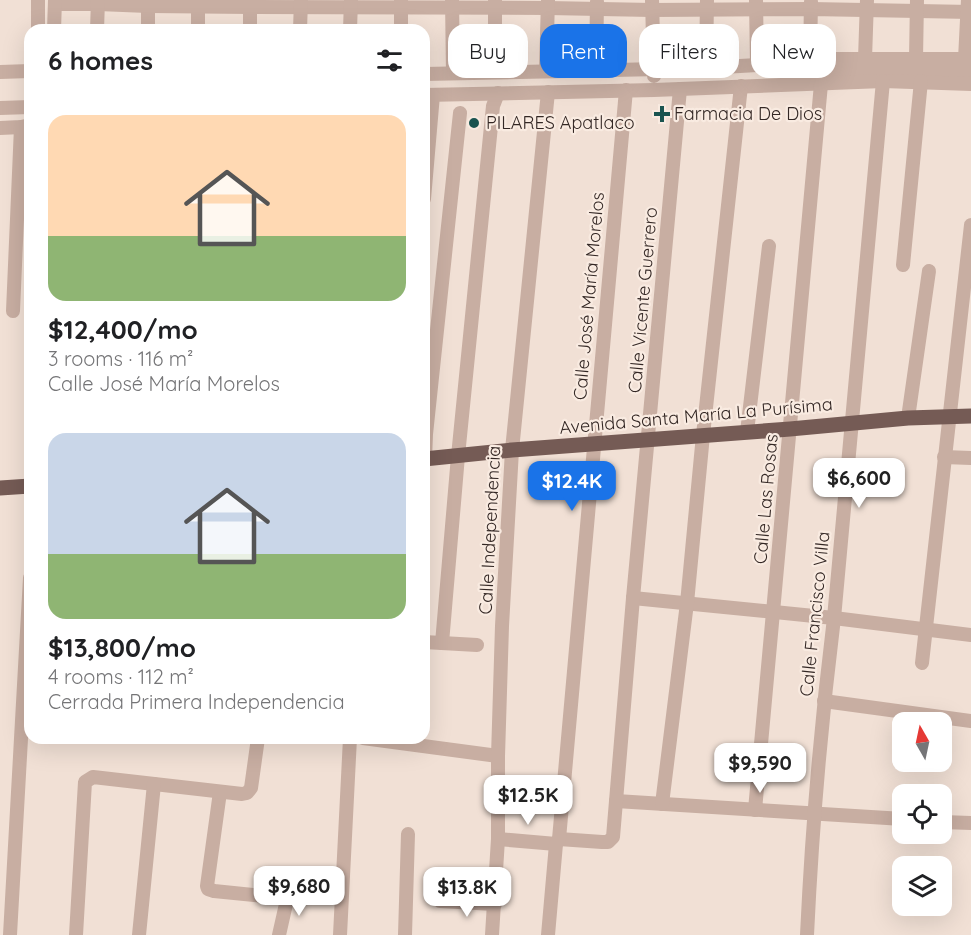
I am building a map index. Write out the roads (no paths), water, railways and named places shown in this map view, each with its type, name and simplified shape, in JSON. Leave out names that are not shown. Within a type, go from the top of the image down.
[{"type":"main road","name":"Avenida Santa María La Purísima","points":[[430,459],[908,418],[971,416]]},
{"type":"main road","points":[[0,488],[24,486]]},
{"type":"street","points":[[38,0],[38,24]]},
{"type":"street","points":[[54,24],[55,2],[867,5],[969,8],[969,69]]},
{"type":"street","points":[[97,24],[98,2]]},
{"type":"street","points":[[148,3],[148,24]]},
{"type":"street","points":[[198,3],[198,24]]},
{"type":"street","points":[[350,24],[351,3]]},
{"type":"street","points":[[250,4],[250,24]]},
{"type":"street","points":[[300,24],[301,4]]},
{"type":"street","points":[[401,4],[401,24]]},
{"type":"street","points":[[452,4],[452,24]]},
{"type":"street","points":[[495,4],[495,24]]},
{"type":"street","points":[[547,24],[548,4]]},
{"type":"street","points":[[597,4],[597,24]]},
{"type":"street","points":[[652,5],[653,24]]},
{"type":"street","points":[[706,5],[706,24]]},
{"type":"street","points":[[756,5],[756,24]]},
{"type":"street","points":[[811,5],[811,24]]},
{"type":"street","points":[[865,59],[867,5]]},
{"type":"street","points":[[916,59],[917,6]]},
{"type":"street","points":[[836,59],[916,59],[969,69]]},
{"type":"street","points":[[836,70],[873,69],[883,76]]},
{"type":"street","points":[[430,95],[821,84],[969,69]]},
{"type":"street","points":[[787,85],[808,78],[874,75],[921,81],[969,69]]},
{"type":"street","points":[[0,72],[24,71]]},
{"type":"street","points":[[430,74],[448,73]]},
{"type":"street","name":"Calle Francisco Villa","points":[[807,935],[814,814],[883,76]]},
{"type":"street","points":[[654,78],[654,90]]},
{"type":"street","points":[[903,265],[921,81]]},
{"type":"street","name":"Calle Las Rosas","points":[[755,810],[821,84]]},
{"type":"street","points":[[662,804],[687,603],[741,86]]},
{"type":"street","name":"Calle Vicente Guerrero","points":[[558,841],[608,842],[613,837],[680,89]]},
{"type":"street","name":"Calle José María Morelos","points":[[548,935],[626,90]]},
{"type":"street","points":[[442,643],[493,106],[498,93]]},
{"type":"street","name":"Calle Independencia","points":[[492,935],[498,839],[502,626],[512,450],[548,93]]},
{"type":"street","points":[[0,108],[24,107]]},
{"type":"street","points":[[430,394],[460,113]]},
{"type":"street","points":[[0,128],[24,126]]},
{"type":"street","points":[[13,311],[24,141]]},
{"type":"street","points":[[922,663],[971,225]]},
{"type":"street","points":[[747,432],[769,246]]},
{"type":"street","points":[[908,418],[929,271]]},
{"type":"street","points":[[944,458],[971,458]]},
{"type":"street","points":[[633,598],[834,618],[971,635]]},
{"type":"street","points":[[430,642],[477,645]]},
{"type":"street","points":[[824,701],[971,721]]},
{"type":"street","points":[[10,935],[24,737]]},
{"type":"street","points":[[76,935],[85,782],[93,777],[247,793],[250,788],[257,744]]},
{"type":"street","points":[[340,935],[350,744]]},
{"type":"street","points":[[408,744],[498,756]]},
{"type":"street","points":[[139,935],[154,784]]},
{"type":"street","points":[[220,792],[208,889],[283,898],[286,904],[279,935]]},
{"type":"street","points":[[616,801],[892,818]]},
{"type":"street","points":[[952,823],[971,824]]},
{"type":"street","points":[[405,935],[408,834]]},
{"type":"street","points":[[498,839],[558,841]]},
{"type":"street","points":[[440,901],[495,904]]},
{"type":"place","name":"Farmacia De Dios","points":[[662,114]]},
{"type":"place","name":"PILARES Apatlaco","points":[[474,123]]}]
